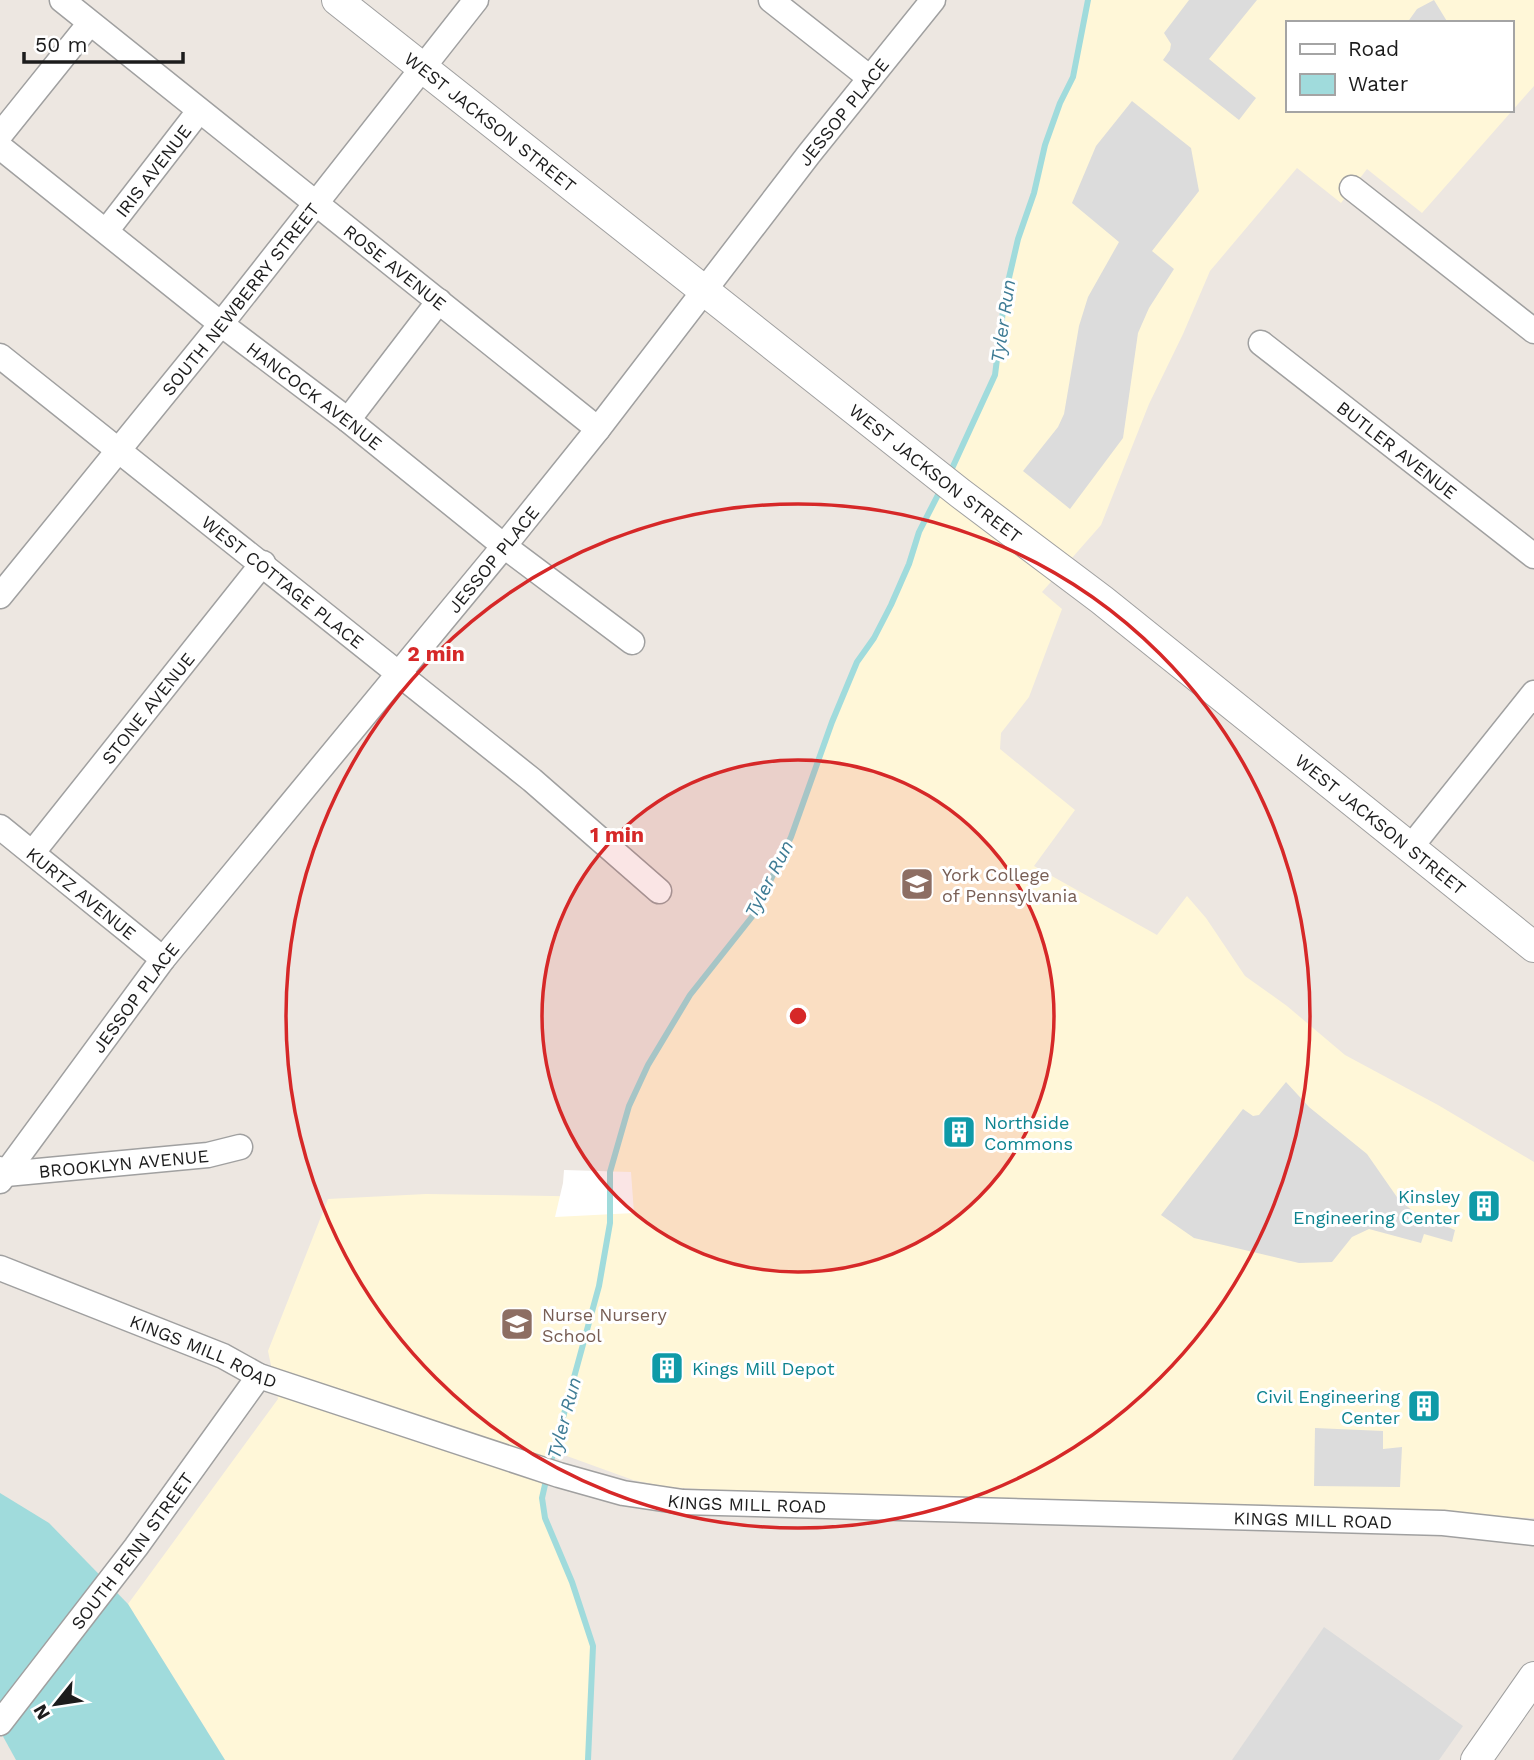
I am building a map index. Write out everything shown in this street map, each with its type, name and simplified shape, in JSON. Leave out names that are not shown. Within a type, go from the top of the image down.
[{"type":"street","name":"ROSE AVENUE","points":[[62,0],[598,429]]},
{"type":"street","name":"WEST JACKSON STREET","points":[[337,0],[960,493],[1113,609],[1534,947]]},
{"type":"street","name":"SOUTH NEWBERRY STREET","points":[[0,596],[120,450],[476,0]]},
{"type":"street","points":[[771,0],[870,78]]},
{"type":"street","name":"JESSOP PLACE","points":[[2,1175],[163,959],[399,675],[598,429],[933,0]]},
{"type":"street","points":[[0,135],[90,23]]},
{"type":"street","name":"IRIS AVENUE","points":[[107,230],[198,111]]},
{"type":"street","name":"HANCOCK AVENUE","points":[[0,147],[107,230],[220,324],[348,420],[504,546],[632,642]]},
{"type":"street","points":[[1352,188],[1534,331]]},
{"type":"street","points":[[348,420],[439,301]]},
{"type":"street","name":"BUTLER AVENUE","points":[[1261,343],[1534,556]]},
{"type":"street","name":"WEST COTTAGE PLACE","points":[[0,356],[533,780],[659,891]]},
{"type":"street","name":"STONE AVENUE","points":[[33,852],[263,563]]},
{"type":"street","points":[[1410,848],[1534,692]]},
{"type":"street","name":"KURTZ AVENUE","points":[[0,827],[163,959]]},
{"type":"street","name":"BROOKLYN AVENUE","points":[[2,1175],[208,1155],[240,1147]]},
{"type":"street","name":"KINGS MILL ROAD","points":[[0,1268],[223,1356],[259,1376],[517,1462],[623,1493],[683,1502],[1443,1523],[1534,1533]]},
{"type":"street","name":"SOUTH PENN STREET","points":[[0,1723],[136,1547],[259,1376]]},
{"type":"street","points":[[1476,1760],[1534,1677]]},
{"type":"shaded area","name":"York College of Pennsylvania","points":[[1088,0],[1534,0],[1534,86],[1513,110],[1513,21],[1286,21],[1286,112],[1511,112],[1422,213],[1367,169],[1341,203],[1297,168],[1210,271],[1149,404],[1101,525],[1042,592],[1062,609],[1029,697],[1001,733],[1000,749],[1075,810],[1034,866],[1157,935],[1187,896],[1206,918],[1245,976],[1287,1006],[1345,1055],[1438,1105],[1534,1162],[1534,1518],[788,1494],[667,1487],[633,1480],[553,1451],[542,1498],[545,1518],[572,1582],[593,1646],[587,1760],[225,1760],[128,1604],[278,1399],[268,1351],[328,1199],[426,1194],[610,1197],[610,1172],[629,1106],[648,1065],[690,995],[755,912],[791,837],[832,722],[857,662],[874,638],[891,605],[909,564],[919,532],[958,457],[995,375],[1005,295],[1018,239],[1060,103],[1073,77]]},
{"type":"shaded area","points":[[1189,0],[1257,0],[1209,59],[1256,98],[1239,120],[1163,60],[1171,44],[1164,33]]},
{"type":"shaded area","points":[[1434,0],[1447,21],[1408,21],[1417,9]]},
{"type":"shaded area","points":[[1132,101],[1191,148],[1199,191],[1152,251],[1174,269],[1149,308],[1138,333],[1123,438],[1070,509],[1023,471],[1058,427],[1064,414],[1079,326],[1088,297],[1119,242],[1072,203],[1096,146]]},
{"type":"shaded area","points":[[1286,1082],[1309,1107],[1367,1154],[1399,1200],[1417,1214],[1455,1230],[1452,1242],[1424,1234],[1421,1243],[1369,1229],[1352,1237],[1332,1262],[1299,1263],[1194,1238],[1161,1215],[1243,1109],[1253,1116],[1259,1115]]},
{"type":"shaded area","points":[[1315,1428],[1383,1431],[1383,1449],[1402,1447],[1400,1487],[1314,1486]]},
{"type":"shaded area","points":[[1324,1627],[1463,1726],[1439,1760],[1232,1760]]},
{"type":"water","points":[[0,1493],[49,1523],[128,1604],[225,1760],[16,1760],[0,1731]]},
{"type":"pier","points":[[564,1170],[631,1172],[634,1213],[555,1217]]},
{"type":"waterway","name":"Tyler Run","points":[[949,475],[995,375],[1005,295],[1018,239],[1034,193],[1045,145],[1060,103],[1073,77],[1088,0]]},
{"type":"waterway","name":"Tyler Run","points":[[550,1465],[599,1286],[610,1223],[610,1172],[629,1106],[648,1065],[690,995],[755,913],[791,837],[832,722],[857,662],[874,638],[891,605],[909,564],[919,532],[942,487]]},
{"type":"waterway","name":"Tyler Run","points":[[547,1476],[542,1498],[545,1518],[572,1582],[593,1646],[588,1760]]},
{"type":"place","name":"York College of Pennsylvania","points":[[917,884]]},
{"type":"place","name":"Northside Commons","points":[[959,1132]]},
{"type":"place","name":"Kinsley Engineering Center","points":[[1484,1206]]},
{"type":"place","name":"Nurse Nursery School","points":[[517,1324]]},
{"type":"place","name":"Kings Mill Depot","points":[[667,1368]]},
{"type":"place","name":"Civil Engineering Center","points":[[1424,1406]]}]
